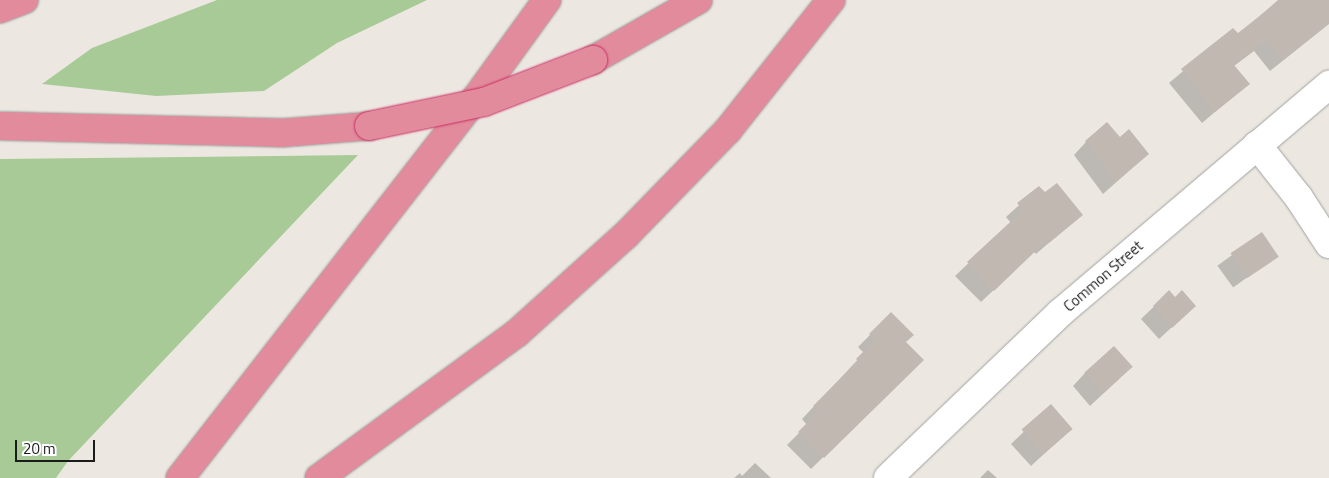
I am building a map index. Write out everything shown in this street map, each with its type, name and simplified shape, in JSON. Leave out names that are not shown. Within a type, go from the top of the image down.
[{"type":"highway","points":[[0,9],[24,0]]},
{"type":"highway","points":[[180,478],[476,98],[547,0]]},
{"type":"highway","points":[[0,126],[281,133],[369,126],[484,102],[592,60],[698,0]]},
{"type":"highway","points":[[319,478],[517,333],[626,236],[728,130],[831,0]]},
{"type":"street","name":"Common Street","points":[[888,478],[1060,313],[1329,85]]},
{"type":"street","points":[[1257,145],[1299,198],[1329,244]]},
{"type":"green space","points":[[217,0],[427,0],[337,43],[264,91],[156,96],[42,84],[92,48]]},
{"type":"green space","points":[[358,155],[68,461],[56,478],[0,478],[0,159]]},
{"type":"building","points":[[1280,0],[1329,0],[1329,23],[1283,60],[1267,39],[1234,65],[1250,84],[1215,112],[1181,69],[1233,28],[1238,33]]},
{"type":"building","points":[[1107,122],[1120,137],[1129,129],[1149,154],[1116,182],[1085,141]]},
{"type":"building","points":[[1057,183],[1083,215],[1049,243],[1047,240],[994,291],[967,262],[1023,210],[1017,203],[1039,186],[1045,192]]},
{"type":"building","points":[[1262,232],[1279,257],[1247,278],[1230,253]]},
{"type":"building","points":[[1169,290],[1175,297],[1182,290],[1196,306],[1172,328],[1153,306]]},
{"type":"building","points":[[891,312],[914,335],[906,342],[924,360],[824,458],[798,432],[819,411],[813,406],[858,361],[856,359],[875,340],[869,334]]},
{"type":"building","points":[[1114,346],[1133,367],[1103,394],[1084,373]]},
{"type":"building","points":[[1051,404],[1073,429],[1043,454],[1022,430]]}]
